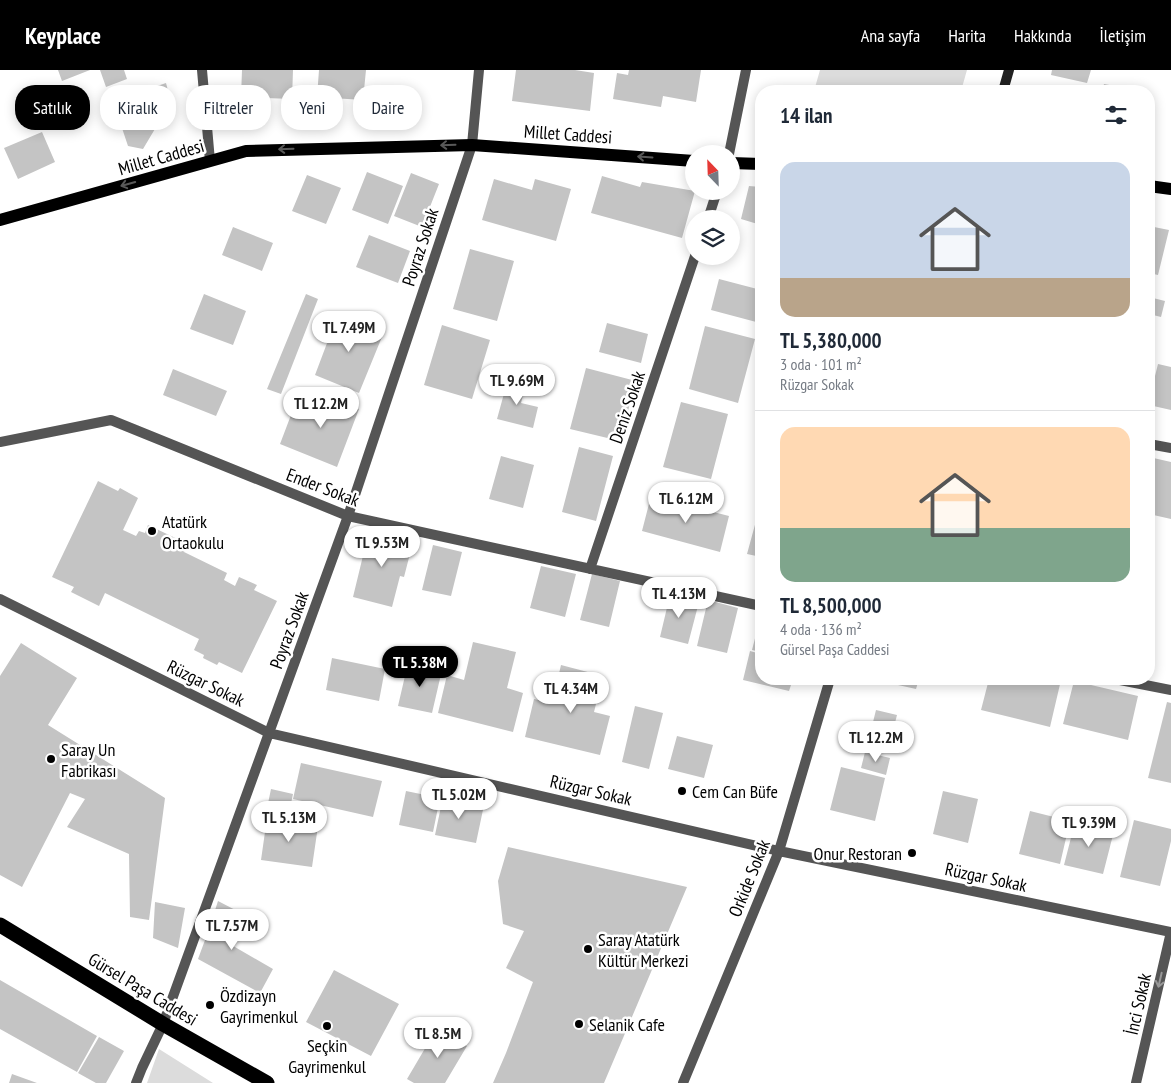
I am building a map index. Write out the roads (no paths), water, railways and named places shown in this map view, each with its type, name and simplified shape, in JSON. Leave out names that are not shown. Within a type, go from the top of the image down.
[{"type":"highway","name":"Gürsel Paşa Caddesi","points":[[0,925],[163,1024],[267,1083]]},
{"type":"main road","name":"Millet Caddesi","points":[[0,220],[246,150],[472,144],[685,160]]},
{"type":"main road","points":[[740,163],[755,164]]},
{"type":"main road","points":[[1155,187],[1171,189]]},
{"type":"street","points":[[202,70],[210,161]]},
{"type":"street","name":"Poyraz Sokak","points":[[136,1083],[163,1024],[348,516],[472,144],[479,70]]},
{"type":"street","points":[[731,145],[746,70]]},
{"type":"street","points":[[1005,85],[1009,70]]},
{"type":"street","name":"Deniz Sokak","points":[[590,569],[693,265]]},
{"type":"street","name":"Ender Sokak","points":[[0,442],[111,420],[348,516],[755,605]]},
{"type":"street","points":[[1155,445],[1171,448]]},
{"type":"street","name":"Rüzgar Sokak","points":[[1,602],[269,733],[779,851],[1171,932]]},
{"type":"street","name":"Orkide Sokak","points":[[683,1083],[779,851],[828,685]]},
{"type":"street","points":[[1145,685],[1171,690]]},
{"type":"street","name":"İnci Sokak","points":[[1136,1083],[1171,932]]},
{"type":"place","name":"Atatürk Ortaokulu","points":[[152,531]]},
{"type":"place","name":"Saray Un Fabrikası","points":[[51,759]]},
{"type":"place","name":"Cem Can Büfe","points":[[682,791]]},
{"type":"place","name":"Onur Restoran","points":[[912,853]]},
{"type":"place","name":"Saray Atatürk Kültür Merkezi","points":[[588,949]]},
{"type":"place","name":"Özdizayn Gayrimenkul","points":[[210,1005]]},
{"type":"place","name":"Selanik Cafe","points":[[579,1024]]},
{"type":"place","name":"Seçkin Gayrimenkul","points":[[327,1026]]}]
